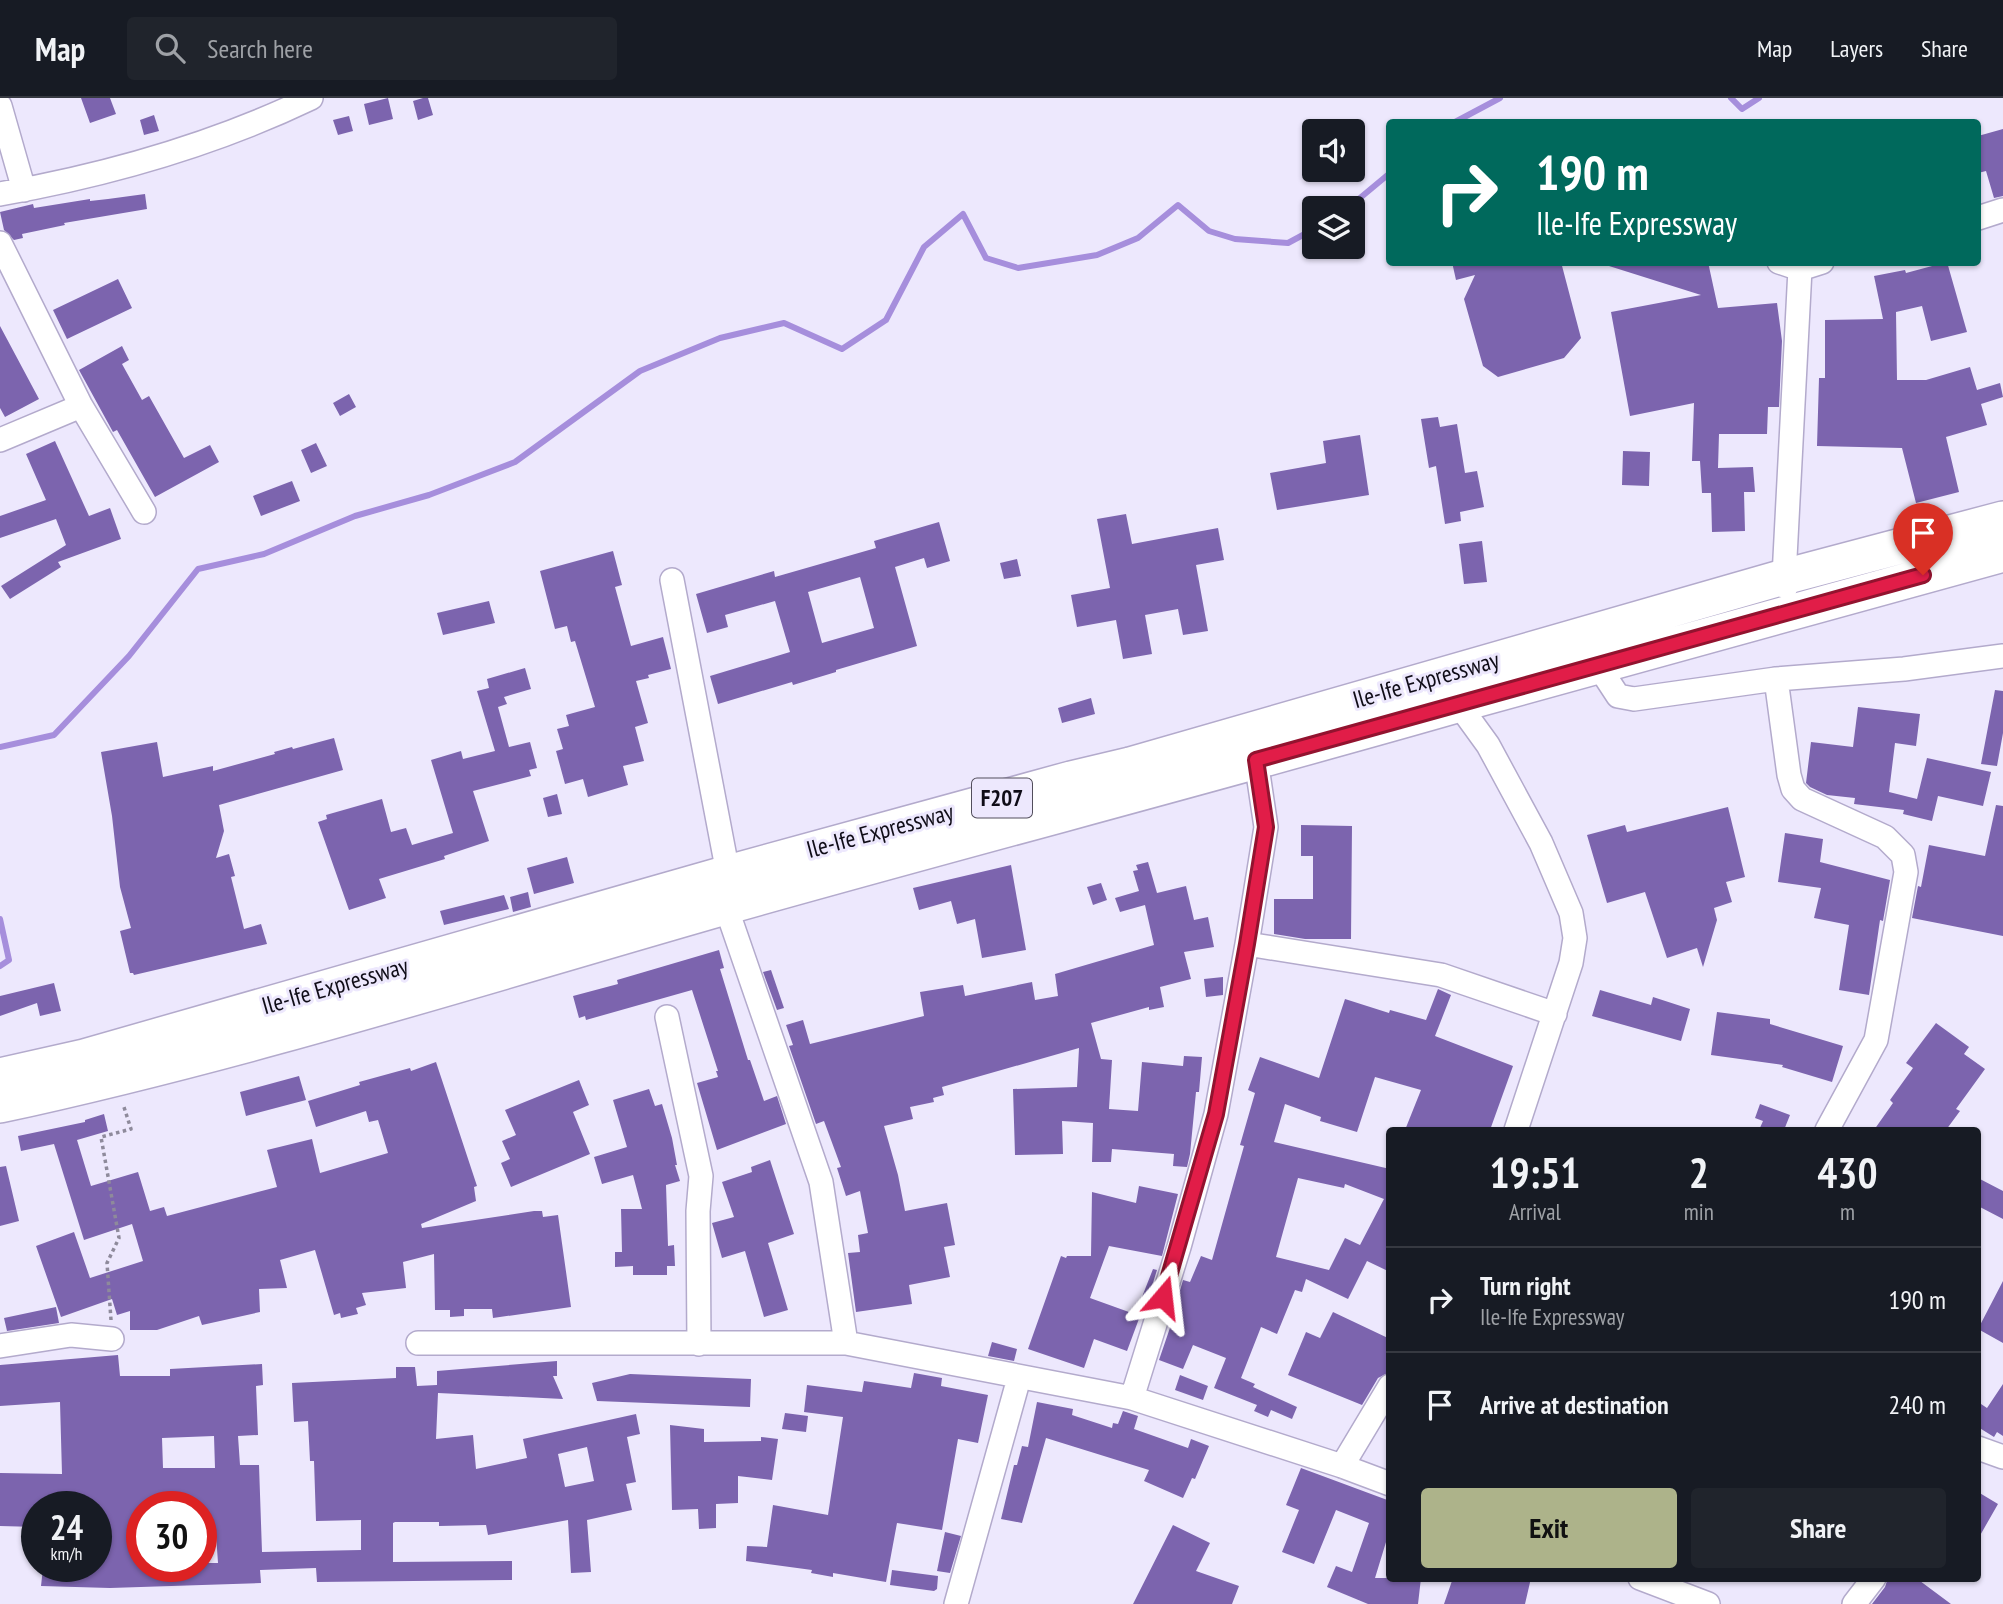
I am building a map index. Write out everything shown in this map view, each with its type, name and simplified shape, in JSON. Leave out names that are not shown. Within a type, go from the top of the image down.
[{"type":"main road","name":"Ile-Ife Expressway","points":[[0,1105],[94,1085],[376,1008],[726,907],[1076,793],[1130,765],[1784,577],[2003,519]]},
{"type":"main road","name":"Ile-Ife Expressway","points":[[0,1076],[83,1057],[728,873],[1076,793],[1256,760],[2003,554]]},
{"type":"street","points":[[0,194],[101,172],[170,153],[243,128],[311,98]]},
{"type":"street","points":[[0,106],[24,190]]},
{"type":"street","points":[[1981,217],[2003,211]]},
{"type":"street","points":[[0,243],[81,406],[144,512]]},
{"type":"street","points":[[1789,266],[1784,577],[1790,612]]},
{"type":"street","points":[[0,440],[81,406]]},
{"type":"street","points":[[672,580],[728,873]]},
{"type":"street","points":[[1597,664],[1618,696],[1634,699],[1776,679],[1904,669],[2003,656]]},
{"type":"street","points":[[1776,679],[1793,789],[1802,799],[1885,837],[1903,855],[1906,872],[1876,1040],[1829,1127]]},
{"type":"street","points":[[1459,705],[1488,745],[1541,843],[1571,913],[1575,938],[1571,963],[1517,1127]]},
{"type":"street","points":[[1132,1398],[1179,1247],[1216,1114],[1266,827],[1256,760]]},
{"type":"street","points":[[726,907],[821,1182],[846,1343]]},
{"type":"street","points":[[1247,944],[1441,975],[1555,1014]]},
{"type":"street","points":[[667,1017],[701,1176],[698,1212],[699,1344]]},
{"type":"street","points":[[0,1346],[71,1335],[112,1339]]},
{"type":"street","points":[[418,1343],[846,1343],[1132,1398],[1386,1482]]},
{"type":"street","points":[[956,1604],[1019,1378]]},
{"type":"street","points":[[1342,1466],[1386,1393]]},
{"type":"street","points":[[1981,1450],[2003,1457]]},
{"type":"street","points":[[1650,1582],[1708,1604]]},
{"type":"street","points":[[1854,1604],[1871,1582]]},
{"type":"path","points":[[112,1339],[107,1263],[118,1238],[102,1137],[131,1129],[121,1098]]},
{"type":"building","points":[[81,98],[110,98],[116,114],[90,123]]},
{"type":"building","points":[[388,98],[393,119],[369,125],[364,104]]},
{"type":"building","points":[[428,98],[433,115],[418,120],[413,101]]},
{"type":"building","points":[[154,115],[159,131],[144,135],[140,120]]},
{"type":"building","points":[[349,116],[353,131],[338,135],[333,120]]},
{"type":"building","points":[[2003,129],[2003,196],[1994,198],[1986,171],[1981,172],[1981,135]]},
{"type":"building","points":[[145,194],[147,209],[64,223],[65,225],[22,234],[23,238],[14,240],[4,230],[0,212],[33,204],[34,208]]},
{"type":"building","points":[[1453,266],[1562,266],[1581,338],[1564,358],[1498,377],[1483,366],[1464,299],[1475,275],[1456,280]]},
{"type":"building","points":[[1609,266],[1709,266],[1718,308],[1777,303],[1782,341],[1779,407],[1768,407],[1767,434],[1719,434],[1718,468],[1753,467],[1755,492],[1744,492],[1745,531],[1712,532],[1711,493],[1702,493],[1700,461],[1692,461],[1694,403],[1630,416],[1611,312],[1701,295]]},
{"type":"building","points":[[1932,266],[1948,266],[1967,332],[1931,341],[1922,306],[1896,312],[1897,380],[1926,380],[1970,367],[1977,390],[2000,383],[2003,397],[1981,404],[1987,425],[1946,437],[1959,492],[1916,503],[1902,448],[1817,446],[1819,378],[1825,378],[1825,320],[1883,319],[1874,276],[1905,270],[1906,273]]},
{"type":"building","points":[[118,279],[132,308],[67,339],[53,310]]},
{"type":"building","points":[[0,326],[39,399],[5,417],[0,408]]},
{"type":"building","points":[[122,346],[129,360],[122,364],[142,400],[149,396],[184,458],[210,445],[219,462],[155,497],[117,430],[113,432],[79,370]]},
{"type":"building","points":[[349,394],[356,407],[340,416],[333,403]]},
{"type":"building","points":[[1438,417],[1440,427],[1457,424],[1465,473],[1477,471],[1484,507],[1460,512],[1461,521],[1445,524],[1436,466],[1429,468],[1421,419]]},
{"type":"building","points":[[1360,435],[1369,495],[1277,510],[1270,473],[1326,463],[1323,441]]},
{"type":"building","points":[[55,441],[89,516],[110,508],[121,539],[58,562],[61,567],[10,599],[1,586],[66,545],[56,519],[0,538],[0,516],[46,500],[26,454]]},
{"type":"building","points":[[316,443],[327,466],[311,473],[301,450]]},
{"type":"building","points":[[1623,451],[1650,452],[1649,486],[1622,485]]},
{"type":"building","points":[[292,481],[300,501],[261,516],[253,496]]},
{"type":"building","points":[[1126,514],[1132,544],[1218,528],[1224,560],[1196,565],[1208,631],[1183,635],[1178,609],[1145,615],[1152,654],[1123,659],[1116,620],[1077,627],[1071,595],[1110,588],[1097,519]]},
{"type":"building","points":[[939,522],[950,561],[927,568],[924,558],[895,567],[917,646],[793,685],[792,682],[718,704],[710,676],[790,652],[775,601],[725,615],[728,627],[707,633],[696,594],[774,571],[775,577],[876,548],[874,541]],"holes":[[[860,577],[874,628],[822,643],[808,592]]]},
{"type":"building","points":[[1482,541],[1487,582],[1464,584],[1459,544]]},
{"type":"building","points":[[613,551],[622,585],[615,587],[631,646],[663,637],[671,669],[636,681],[648,723],[635,727],[644,761],[623,766],[628,785],[588,797],[583,779],[565,784],[556,751],[563,749],[557,729],[569,726],[566,715],[595,707],[575,641],[571,642],[567,626],[555,629],[540,571]]},
{"type":"building","points":[[1017,559],[1021,576],[1004,579],[1000,563]]},
{"type":"building","points":[[489,601],[495,623],[443,635],[437,613]]},
{"type":"building","points":[[525,668],[531,689],[504,697],[507,704],[498,707],[509,747],[530,742],[537,768],[529,770],[531,776],[473,791],[489,841],[444,856],[445,859],[379,879],[386,898],[349,910],[318,822],[327,819],[326,815],[382,799],[391,832],[406,828],[412,845],[453,833],[431,760],[461,751],[463,759],[495,751],[477,691],[489,688],[487,679]]},
{"type":"building","points":[[1995,690],[2003,691],[2003,733],[1997,766],[1981,764]]},
{"type":"building","points":[[1091,698],[1095,714],[1062,723],[1058,708]]},
{"type":"building","points":[[1858,707],[1920,714],[1916,746],[1895,743],[1889,792],[1917,799],[1927,758],[1991,772],[1983,806],[1938,796],[1932,821],[1903,814],[1904,810],[1854,804],[1855,798],[1827,795],[1810,787],[1806,783],[1811,742],[1853,747]]},
{"type":"building","points":[[334,738],[343,770],[219,805],[224,831],[216,858],[229,854],[235,876],[231,877],[244,929],[261,924],[267,944],[134,975],[130,973],[120,931],[131,928],[120,887],[101,752],[157,742],[163,777],[213,766],[213,771],[292,747],[293,749]]},
{"type":"building","points":[[557,794],[562,814],[548,817],[543,798]]},
{"type":"building","points":[[1996,805],[2003,806],[2003,936],[1912,918],[1929,845],[1985,856]]},
{"type":"building","points":[[1728,807],[1745,877],[1726,882],[1732,902],[1714,908],[1717,920],[1703,967],[1697,948],[1667,958],[1645,892],[1607,903],[1587,835],[1625,825],[1627,832]]},
{"type":"building","points":[[1301,825],[1352,826],[1351,939],[1305,939],[1274,934],[1274,899],[1313,899],[1313,856],[1301,856]]},
{"type":"building","points":[[1785,833],[1823,839],[1820,862],[1890,880],[1883,921],[1880,920],[1869,995],[1839,990],[1849,925],[1814,918],[1821,888],[1778,882]]},
{"type":"building","points":[[567,857],[574,883],[534,894],[527,868]]},
{"type":"building","points":[[1148,862],[1157,893],[1186,886],[1194,920],[1208,917],[1214,947],[1184,952],[1191,979],[1160,987],[1164,1007],[1149,1010],[1149,1007],[1091,1023],[1101,1059],[1112,1060],[1109,1109],[1138,1111],[1142,1062],[1183,1066],[1184,1056],[1202,1057],[1187,1167],[1173,1166],[1174,1154],[1112,1149],[1111,1162],[1092,1162],[1093,1123],[1062,1121],[1063,1154],[1015,1155],[1013,1089],[1077,1087],[1079,1048],[942,1087],[944,1095],[933,1098],[934,1102],[910,1107],[913,1119],[884,1126],[905,1211],[947,1203],[955,1245],[944,1247],[950,1277],[909,1285],[912,1304],[856,1312],[848,1253],[860,1252],[858,1235],[868,1233],[860,1191],[846,1196],[837,1168],[841,1167],[824,1121],[816,1124],[789,1046],[793,1045],[786,1025],[803,1020],[810,1044],[924,1016],[920,992],[963,985],[965,996],[1032,982],[1035,1000],[1058,996],[1055,974],[1154,945],[1145,905],[1120,912],[1115,898],[1139,891],[1133,871],[1138,870],[1136,865]]},
{"type":"building","points":[[1011,865],[1026,950],[982,958],[975,919],[957,924],[951,901],[919,910],[913,888]]},
{"type":"building","points":[[1101,883],[1107,900],[1093,905],[1087,887]]},
{"type":"building","points":[[528,892],[531,907],[513,912],[510,897]]},
{"type":"building","points":[[504,895],[509,909],[444,925],[440,911]]},
{"type":"building","points":[[719,950],[724,968],[720,969],[748,1060],[764,1101],[777,1096],[786,1124],[717,1150],[697,1083],[718,1077],[718,1071],[692,990],[586,1020],[585,1016],[579,1018],[573,996]]},
{"type":"building","points":[[771,970],[784,1008],[777,1010],[763,972]]},
{"type":"building","points":[[1223,977],[1223,995],[1206,997],[1204,979]]},
{"type":"building","points":[[54,983],[61,1011],[40,1016],[37,1003],[0,1016],[0,996]]},
{"type":"building","points":[[1438,989],[1451,995],[1435,1036],[1513,1066],[1491,1127],[1406,1127],[1421,1090],[1375,1077],[1357,1132],[1320,1121],[1321,1117],[1285,1104],[1274,1142],[1386,1168],[1386,1270],[1367,1261],[1348,1299],[1306,1279],[1302,1292],[1295,1290],[1277,1334],[1261,1327],[1241,1378],[1255,1384],[1253,1387],[1297,1407],[1292,1419],[1271,1410],[1268,1417],[1254,1411],[1257,1405],[1214,1388],[1226,1358],[1193,1345],[1183,1369],[1159,1360],[1183,1280],[1190,1282],[1201,1256],[1212,1260],[1244,1146],[1240,1145],[1255,1093],[1248,1090],[1260,1057],[1319,1078],[1345,999],[1389,1013],[1390,1010],[1426,1020]],"holes":[[[1298,1178],[1344,1188],[1345,1184],[1384,1199],[1360,1245],[1345,1238],[1329,1270],[1276,1257]]]},
{"type":"building","points":[[1600,990],[1651,1005],[1653,997],[1690,1009],[1681,1041],[1592,1016]]},
{"type":"building","points":[[1717,1012],[1770,1019],[1770,1024],[1843,1046],[1832,1082],[1782,1067],[1783,1065],[1711,1055]]},
{"type":"building","points":[[1936,1023],[1969,1047],[1964,1054],[1985,1069],[1956,1109],[1960,1111],[1948,1127],[1876,1127],[1893,1103],[1890,1100],[1913,1068],[1906,1063]]},
{"type":"building","points":[[436,1062],[477,1186],[474,1187],[476,1201],[421,1224],[422,1228],[534,1211],[542,1211],[543,1217],[558,1215],[571,1307],[493,1318],[492,1309],[464,1309],[464,1316],[450,1317],[450,1310],[435,1310],[434,1254],[403,1262],[406,1288],[362,1293],[366,1305],[356,1308],[358,1314],[341,1318],[340,1313],[334,1315],[315,1250],[280,1260],[287,1288],[259,1289],[260,1312],[202,1325],[199,1316],[157,1330],[130,1330],[130,1311],[117,1315],[112,1299],[61,1317],[36,1246],[74,1232],[90,1278],[143,1261],[132,1224],[84,1240],[54,1144],[21,1151],[18,1136],[85,1122],[104,1114],[108,1131],[77,1140],[91,1186],[138,1172],[150,1211],[164,1207],[167,1216],[277,1187],[267,1150],[312,1139],[320,1173],[388,1153],[378,1120],[369,1122],[366,1111],[316,1127],[308,1101],[360,1085],[359,1082],[410,1068],[411,1071]]},
{"type":"building","points":[[299,1076],[306,1100],[246,1116],[240,1092]]},
{"type":"building","points":[[579,1080],[589,1105],[573,1112],[590,1154],[511,1187],[501,1163],[510,1159],[502,1141],[516,1135],[505,1110]]},
{"type":"building","points":[[649,1089],[655,1106],[662,1104],[680,1181],[666,1185],[668,1246],[674,1245],[675,1266],[667,1266],[667,1275],[633,1275],[633,1266],[615,1267],[615,1252],[622,1252],[621,1209],[642,1209],[633,1175],[602,1184],[594,1157],[627,1147],[613,1100]]},
{"type":"building","points":[[1760,1104],[1790,1115],[1785,1127],[1760,1127],[1763,1121],[1755,1118]]},
{"type":"building","points":[[770,1160],[794,1234],[768,1243],[788,1310],[764,1317],[745,1251],[722,1258],[712,1223],[734,1217],[722,1182],[752,1172],[751,1167]]},
{"type":"building","points":[[6,1166],[19,1221],[0,1226],[0,1167]]},
{"type":"building","points":[[1981,1180],[2003,1191],[2003,1219],[1981,1208]]},
{"type":"building","points":[[1139,1186],[1178,1194],[1162,1256],[1109,1246],[1090,1298],[1140,1316],[1127,1351],[1094,1339],[1084,1368],[1028,1349],[1061,1256],[1091,1256],[1092,1192],[1136,1203]]},
{"type":"building","points":[[1153,1269],[1157,1270],[1146,1305],[1140,1302]]},
{"type":"building","points":[[2003,1281],[2003,1343],[1981,1331],[1981,1323]]},
{"type":"building","points":[[56,1307],[59,1323],[7,1331],[4,1318]]},
{"type":"building","points":[[1333,1312],[1386,1337],[1386,1374],[1378,1378],[1362,1405],[1288,1375],[1306,1332],[1320,1338]]},
{"type":"building","points":[[992,1342],[1017,1349],[1014,1361],[988,1356]]},
{"type":"building","points":[[118,1355],[120,1376],[170,1376],[170,1369],[262,1364],[263,1385],[256,1386],[258,1435],[238,1436],[240,1465],[259,1465],[262,1552],[361,1550],[361,1520],[316,1521],[314,1461],[310,1461],[308,1421],[294,1422],[292,1383],[396,1378],[396,1367],[415,1367],[417,1386],[437,1385],[437,1371],[557,1361],[557,1376],[553,1376],[563,1399],[438,1393],[436,1439],[473,1435],[476,1469],[527,1458],[523,1439],[636,1414],[640,1434],[627,1437],[636,1482],[626,1484],[632,1510],[587,1520],[591,1572],[571,1573],[568,1520],[488,1535],[486,1525],[439,1526],[439,1522],[395,1522],[393,1562],[512,1561],[512,1580],[317,1582],[316,1568],[260,1570],[261,1583],[110,1588],[41,1586],[41,1582],[112,1582],[112,1491],[21,1491],[21,1527],[0,1526],[0,1473],[62,1474],[60,1402],[0,1406],[0,1365]],"holes":[[[214,1436],[215,1468],[163,1468],[162,1438]],[[587,1447],[594,1481],[565,1487],[558,1454]]]},
{"type":"building","points":[[914,1373],[942,1378],[941,1386],[988,1395],[978,1443],[958,1439],[942,1530],[897,1523],[886,1582],[833,1573],[833,1577],[811,1573],[812,1570],[746,1561],[747,1546],[767,1547],[773,1505],[828,1515],[843,1417],[804,1412],[807,1385],[862,1392],[864,1381],[911,1388]]},
{"type":"building","points":[[630,1374],[751,1379],[750,1407],[597,1401],[592,1383]]},
{"type":"building","points":[[1180,1375],[1208,1386],[1203,1400],[1175,1390]]},
{"type":"building","points":[[2003,1384],[2003,1436],[1997,1432],[1994,1437],[1981,1429],[1981,1404],[1987,1408]]},
{"type":"building","points":[[1037,1402],[1073,1409],[1072,1415],[1112,1428],[1113,1423],[1118,1424],[1123,1411],[1138,1416],[1134,1429],[1188,1448],[1191,1439],[1209,1446],[1195,1479],[1192,1478],[1183,1498],[1144,1481],[1149,1470],[1046,1438],[1022,1523],[1001,1519],[1014,1465],[1017,1465],[1022,1446],[1028,1447]]},
{"type":"building","points":[[785,1413],[808,1416],[806,1432],[782,1429]]},
{"type":"building","points":[[670,1425],[704,1429],[704,1442],[761,1441],[761,1437],[778,1439],[772,1480],[738,1476],[738,1503],[716,1504],[716,1528],[699,1529],[698,1509],[672,1510]]},
{"type":"building","points":[[1301,1468],[1386,1500],[1386,1542],[1375,1578],[1386,1578],[1386,1582],[1421,1582],[1418,1604],[1368,1604],[1327,1587],[1336,1566],[1352,1572],[1369,1523],[1336,1510],[1314,1564],[1282,1552],[1299,1510],[1286,1505]]},
{"type":"building","points":[[1981,1494],[1998,1504],[1981,1534]]},
{"type":"building","points":[[1173,1525],[1210,1543],[1196,1571],[1239,1586],[1232,1604],[1133,1604]]},
{"type":"building","points":[[945,1532],[961,1536],[950,1573],[937,1571]]},
{"type":"building","points":[[892,1570],[938,1576],[937,1589],[934,1591],[890,1585]]},
{"type":"building","points":[[1452,1582],[1530,1582],[1525,1604],[1444,1604]]},
{"type":"building","points":[[1887,1582],[1921,1582],[1951,1604],[1872,1604]]},
{"type":"waterway","points":[[1461,119],[1500,98]]},
{"type":"waterway","points":[[1731,98],[1742,109],[1759,98]]},
{"type":"waterway","points":[[1362,196],[1386,176]]},
{"type":"waterway","points":[[0,747],[54,735],[129,656],[198,569],[264,554],[355,516],[429,495],[515,462],[640,371],[720,338],[784,323],[842,349],[886,320],[924,247],[963,214],[986,258],[1018,268],[1097,255],[1138,238],[1178,205],[1209,231],[1235,239],[1288,243],[1302,235]]},
{"type":"waterway","points":[[0,919],[9,960],[0,966]]},
{"type":"route","points":[[1163,1297],[1216,1114],[1247,944],[1266,827],[1256,760],[1923,575]]}]
